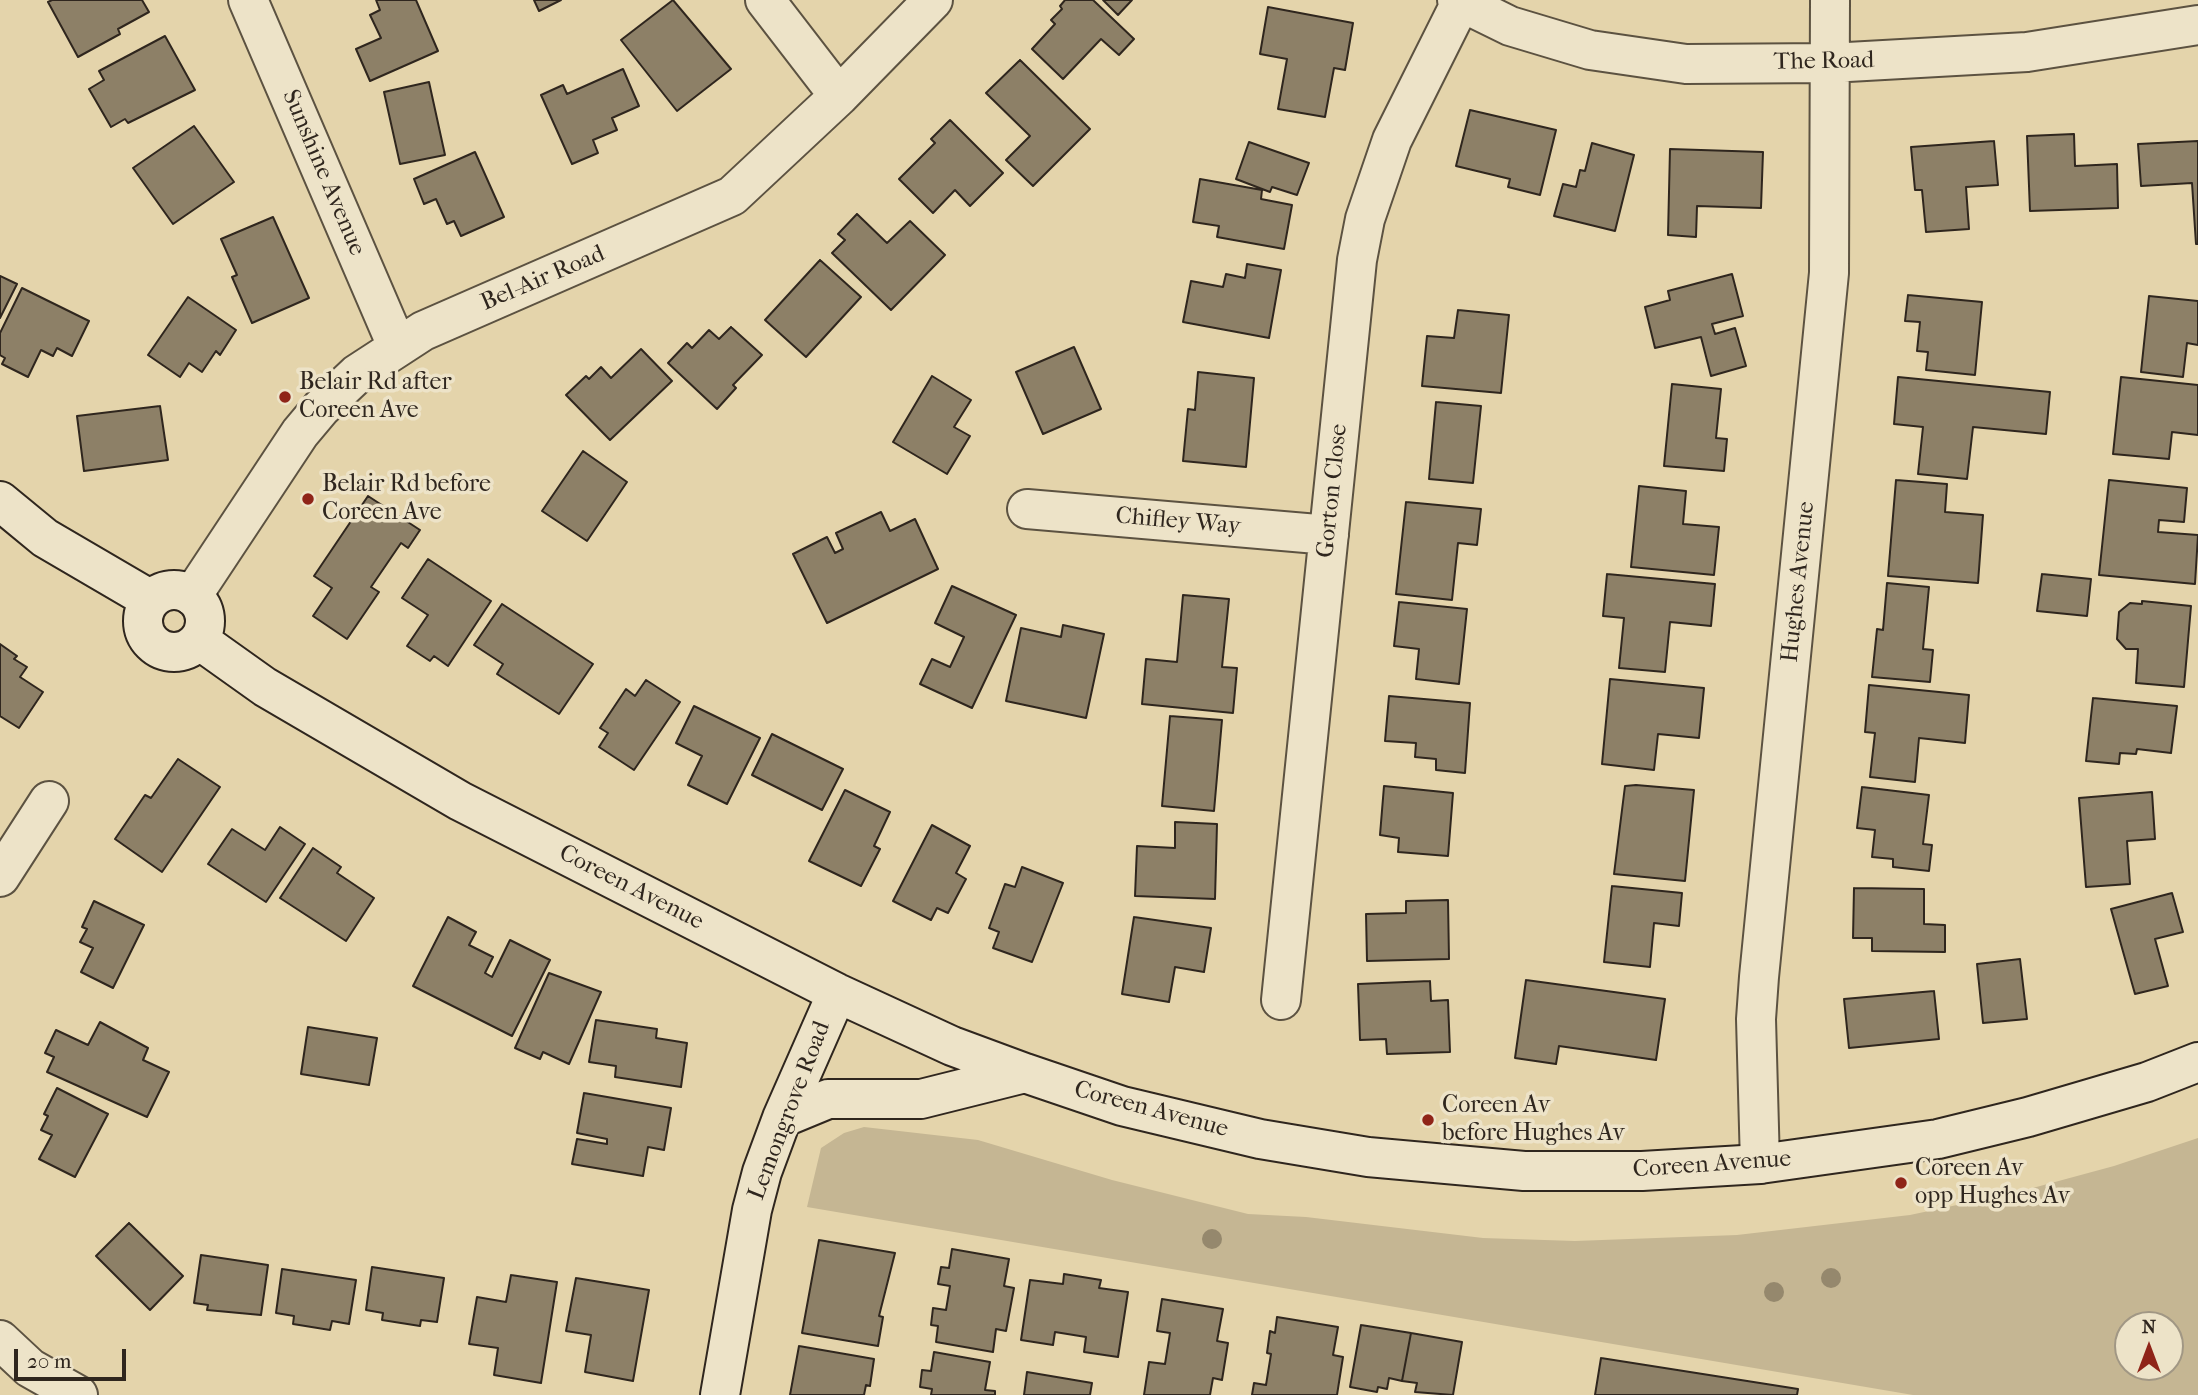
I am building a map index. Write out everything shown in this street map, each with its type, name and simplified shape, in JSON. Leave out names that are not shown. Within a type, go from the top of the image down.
[{"type":"street","name":"Sunshine Avenue","points":[[248,0],[397,346]]},
{"type":"street","points":[[765,0],[839,96]]},
{"type":"street","name":"Bel-Air Road","points":[[192,596],[300,433],[339,390],[397,346],[424,331],[732,196],[839,96],[933,0]]},
{"type":"street","name":"Hughes Avenue","points":[[1760,1164],[1756,1018],[1759,977],[1826,324],[1830,226],[1829,0]]},
{"type":"street","name":"The Road","points":[[1459,1],[1530,32],[1590,50],[1686,64],[1830,63],[2027,52],[2198,25]]},
{"type":"street","name":"Gorton Close","points":[[1281,1000],[1351,302],[1365,219],[1392,140],[1459,1]]},
{"type":"street","points":[[0,501],[45,538],[151,600]]},
{"type":"street","name":"Chifley Way","points":[[1027,509],[1329,535]]},
{"type":"street","points":[[175,590],[192,596],[203,611],[205,621],[199,640],[182,651],[172,652],[154,645],[147,637],[142,618],[151,600],[175,590]]},
{"type":"street","name":"Coreen Avenue","points":[[199,640],[265,687],[448,794],[837,993],[952,1046],[1025,1073],[1122,1106],[1260,1139],[1368,1157],[1524,1171],[1642,1171],[1760,1164],[1938,1139],[2054,1110],[2147,1082],[2198,1062]]},
{"type":"street","points":[[0,877],[49,801]]},
{"type":"street","name":"Lemongrove Road","points":[[720,1395],[752,1210],[782,1118],[837,993]]},
{"type":"street","points":[[782,1118],[828,1099],[921,1099],[1025,1073]]},
{"type":"street","points":[[0,1340],[30,1368],[78,1395]]},
{"type":"shaded area","points":[[864,1127],[978,1140],[1112,1180],[1248,1214],[1306,1217],[1483,1238],[1575,1241],[1737,1235],[1910,1215],[2018,1192],[2114,1166],[2198,1138],[2198,1395],[1913,1395],[807,1207],[821,1148],[844,1133]]},
{"type":"building","points":[[142,0],[149,12],[118,29],[120,34],[78,57],[48,2]]},
{"type":"building","points":[[376,0],[416,0],[438,51],[370,81],[356,49],[381,38],[370,15],[380,10]]},
{"type":"building","points":[[534,0],[561,0],[539,11]]},
{"type":"building","points":[[673,0],[731,69],[677,111],[621,40]]},
{"type":"building","points":[[1065,0],[1093,0],[1134,39],[1119,55],[1101,39],[1063,79],[1032,49],[1055,24],[1051,20],[1062,9],[1060,6]]},
{"type":"building","points":[[1103,0],[1132,0],[1118,15]]},
{"type":"building","points":[[1268,7],[1353,23],[1345,70],[1334,68],[1325,117],[1278,109],[1287,59],[1260,54]]},
{"type":"building","points":[[165,36],[195,90],[128,123],[125,119],[111,127],[89,89],[104,80],[99,71]]},
{"type":"building","points":[[1020,60],[1090,129],[1033,186],[1006,160],[1030,136],[986,93]]},
{"type":"building","points":[[623,69],[639,106],[612,118],[617,130],[593,140],[598,153],[572,164],[541,95],[563,85],[567,94]]},
{"type":"building","points":[[429,82],[445,155],[400,164],[384,92]]},
{"type":"building","points":[[1470,110],[1556,130],[1540,195],[1508,187],[1510,179],[1456,166]]},
{"type":"building","points":[[950,120],[1003,173],[970,206],[955,190],[933,213],[899,179],[935,143],[931,139]]},
{"type":"building","points":[[194,126],[234,182],[173,224],[133,168]]},
{"type":"building","points":[[2074,134],[2075,166],[2117,164],[2118,208],[2030,211],[2027,136]]},
{"type":"building","points":[[1994,141],[1998,185],[1966,187],[1969,229],[1926,232],[1922,190],[1915,190],[1911,147]]},
{"type":"building","points":[[2198,141],[2196,244],[2192,183],[2141,186],[2138,144]]},
{"type":"building","points":[[1249,142],[1309,163],[1297,195],[1272,187],[1270,192],[1236,179]]},
{"type":"building","points":[[1592,143],[1634,155],[1615,231],[1554,216],[1563,184],[1576,187],[1580,170],[1585,171]]},
{"type":"building","points":[[1670,149],[1763,152],[1761,208],[1697,206],[1696,237],[1668,235]]},
{"type":"building","points":[[475,152],[504,217],[461,236],[454,221],[447,224],[436,199],[424,204],[414,179]]},
{"type":"building","points":[[1200,179],[1262,190],[1261,199],[1292,205],[1284,249],[1217,237],[1219,226],[1193,222]]},
{"type":"building","points":[[857,214],[887,243],[910,221],[945,255],[891,310],[832,253],[845,240],[838,234]]},
{"type":"building","points":[[273,217],[309,298],[252,323],[232,277],[237,275],[221,239]]},
{"type":"building","points":[[820,260],[861,297],[806,357],[765,320]]},
{"type":"building","points":[[1247,264],[1281,270],[1269,338],[1183,322],[1191,281],[1223,287],[1226,274],[1245,278]]},
{"type":"building","points":[[1732,274],[1743,316],[1712,324],[1715,334],[1735,328],[1746,366],[1711,376],[1701,337],[1655,348],[1645,307],[1670,300],[1668,291]]},
{"type":"building","points":[[0,276],[17,284],[0,318]]},
{"type":"building","points":[[22,288],[89,321],[72,356],[57,348],[53,356],[41,350],[28,377],[2,364],[5,358],[0,355],[0,333]]},
{"type":"building","points":[[1908,295],[1982,302],[1975,375],[1926,370],[1928,352],[1917,351],[1920,322],[1905,321]]},
{"type":"building","points":[[2149,296],[2198,301],[2198,345],[2187,343],[2183,377],[2141,372]]},
{"type":"building","points":[[188,297],[236,330],[220,355],[216,351],[202,372],[189,363],[180,377],[148,355]]},
{"type":"building","points":[[1458,310],[1509,315],[1501,393],[1422,386],[1427,336],[1454,338]]},
{"type":"building","points":[[731,327],[762,355],[733,385],[736,388],[717,409],[668,363],[687,343],[692,348],[709,330],[719,339]]},
{"type":"building","points":[[1074,347],[1101,409],[1043,434],[1016,372]]},
{"type":"building","points":[[641,349],[672,381],[610,440],[566,395],[586,376],[589,379],[601,367],[611,378]]},
{"type":"building","points":[[1198,372],[1254,378],[1246,467],[1183,461],[1188,409],[1195,410]]},
{"type":"building","points":[[932,376],[971,400],[954,427],[970,436],[947,474],[893,442]]},
{"type":"building","points":[[1898,377],[2050,392],[2046,434],[1973,427],[1967,479],[1918,474],[1923,427],[1894,424]]},
{"type":"building","points":[[2121,377],[2198,385],[2198,435],[2172,432],[2169,459],[2113,454]]},
{"type":"building","points":[[1672,384],[1721,389],[1716,438],[1727,439],[1724,471],[1664,466]]},
{"type":"building","points":[[1436,402],[1481,406],[1473,483],[1429,479]]},
{"type":"building","points":[[160,406],[168,460],[84,471],[77,416]]},
{"type":"building","points":[[583,451],[627,482],[587,541],[542,511]]},
{"type":"building","points":[[1896,480],[1947,484],[1945,512],[1983,515],[1978,583],[1888,576]]},
{"type":"building","points":[[2109,480],[2187,488],[2184,522],[2159,520],[2158,532],[2198,535],[2195,584],[2099,575]]},
{"type":"building","points":[[1639,486],[1686,491],[1683,524],[1719,527],[1714,575],[1631,567]]},
{"type":"building","points":[[368,496],[420,530],[408,548],[401,543],[371,587],[379,592],[347,639],[313,616],[332,588],[314,576]]},
{"type":"building","points":[[1406,502],[1481,509],[1477,545],[1458,543],[1452,600],[1396,594]]},
{"type":"building","points":[[881,512],[890,531],[915,519],[938,569],[827,623],[793,554],[827,537],[835,553],[843,549],[836,533]]},
{"type":"building","points":[[428,559],[491,601],[448,666],[434,656],[430,661],[407,646],[428,615],[402,598]]},
{"type":"building","points":[[1607,574],[1715,584],[1711,626],[1670,622],[1665,672],[1619,668],[1624,618],[1603,616]]},
{"type":"building","points":[[2042,574],[2091,579],[2087,616],[2037,611]]},
{"type":"building","points":[[1887,583],[1929,587],[1923,649],[1933,650],[1930,682],[1872,677],[1877,629],[1883,630]]},
{"type":"building","points":[[952,586],[1016,615],[972,708],[920,684],[932,659],[950,667],[964,637],[935,623]]},
{"type":"building","points":[[1183,595],[1229,599],[1222,667],[1237,668],[1233,713],[1142,704],[1146,659],[1177,662]]},
{"type":"building","points":[[2142,601],[2191,606],[2184,687],[2136,683],[2138,649],[2126,649],[2117,639],[2119,612],[2130,603],[2142,604]]},
{"type":"building","points":[[1399,602],[1467,609],[1459,684],[1416,679],[1419,649],[1394,646]]},
{"type":"building","points":[[502,604],[593,664],[559,714],[497,674],[503,664],[474,645]]},
{"type":"building","points":[[1063,625],[1104,634],[1086,718],[1006,701],[1021,628],[1061,637]]},
{"type":"building","points":[[0,644],[17,656],[14,659],[27,667],[20,677],[43,692],[19,728],[0,716]]},
{"type":"building","points":[[1610,679],[1704,688],[1699,738],[1658,734],[1654,770],[1602,764]]},
{"type":"building","points":[[646,680],[680,702],[634,770],[599,747],[608,733],[600,728],[626,689],[635,696]]},
{"type":"building","points":[[1869,685],[1969,695],[1965,743],[1919,738],[1915,782],[1870,777],[1875,733],[1865,732]]},
{"type":"building","points":[[1389,696],[1470,703],[1465,773],[1436,770],[1436,759],[1415,757],[1416,743],[1385,741]]},
{"type":"building","points":[[2093,698],[2177,706],[2171,753],[2137,749],[2136,754],[2120,753],[2119,764],[2086,761]]},
{"type":"building","points":[[694,706],[760,738],[727,804],[688,785],[702,756],[676,743]]},
{"type":"building","points":[[1170,716],[1222,720],[1214,811],[1162,806]]},
{"type":"building","points":[[772,734],[843,769],[822,810],[752,775]]},
{"type":"building","points":[[178,759],[220,787],[162,872],[115,839],[145,795],[151,798]]},
{"type":"building","points":[[1384,786],[1453,793],[1448,856],[1398,852],[1399,838],[1380,835]]},
{"type":"building","points":[[1625,786],[1694,790],[1685,881],[1614,874]]},
{"type":"building","points":[[1862,787],[1929,795],[1923,844],[1932,845],[1929,871],[1893,867],[1893,859],[1872,857],[1875,830],[1857,828]]},
{"type":"building","points":[[845,790],[890,812],[874,846],[880,849],[861,886],[809,861]]},
{"type":"building","points":[[2152,792],[2155,839],[2127,841],[2130,884],[2086,887],[2079,798]]},
{"type":"building","points":[[1175,822],[1217,824],[1215,899],[1135,896],[1137,846],[1175,848]]},
{"type":"building","points":[[932,825],[970,846],[956,873],[966,879],[948,913],[937,908],[931,920],[893,901]]},
{"type":"building","points":[[280,827],[305,844],[266,902],[208,864],[232,829],[265,850]]},
{"type":"building","points":[[313,848],[341,867],[337,873],[374,898],[346,941],[280,898]]},
{"type":"building","points":[[1022,867],[1063,883],[1032,962],[993,948],[999,932],[989,928],[1005,884],[1015,887]]},
{"type":"building","points":[[1612,886],[1682,893],[1679,926],[1654,923],[1650,967],[1604,962]]},
{"type":"building","points":[[1854,888],[1924,889],[1924,924],[1945,925],[1945,952],[1872,951],[1872,938],[1853,938]]},
{"type":"building","points":[[2172,893],[2183,932],[2155,939],[2168,986],[2135,994],[2111,909]]},
{"type":"building","points":[[1448,900],[1449,959],[1367,961],[1366,914],[1406,913],[1406,901]]},
{"type":"building","points":[[94,901],[144,925],[113,988],[81,972],[93,948],[80,942],[87,929],[82,927]]},
{"type":"building","points":[[448,917],[476,932],[469,945],[493,957],[485,973],[492,977],[510,940],[550,960],[512,1036],[413,986]]},
{"type":"building","points":[[1134,917],[1211,928],[1204,972],[1175,967],[1169,1002],[1122,994]]},
{"type":"building","points":[[2020,959],[2027,1019],[1983,1023],[1977,964]]},
{"type":"building","points":[[549,973],[601,992],[569,1064],[543,1052],[540,1059],[515,1048]]},
{"type":"building","points":[[1526,980],[1665,999],[1656,1060],[1559,1046],[1556,1064],[1515,1058]]},
{"type":"building","points":[[1430,981],[1431,1001],[1448,1000],[1450,1052],[1387,1054],[1386,1039],[1360,1040],[1358,984]]},
{"type":"building","points":[[1934,991],[1939,1039],[1849,1048],[1844,999]]},
{"type":"building","points":[[596,1020],[657,1029],[656,1038],[687,1043],[681,1087],[615,1077],[616,1066],[589,1062]]},
{"type":"building","points":[[100,1022],[148,1048],[143,1060],[169,1072],[147,1117],[47,1072],[54,1057],[45,1053],[56,1030],[88,1045]]},
{"type":"building","points":[[308,1027],[377,1038],[369,1085],[301,1074]]},
{"type":"building","points":[[57,1088],[108,1114],[75,1177],[39,1159],[52,1135],[41,1130],[48,1116],[44,1114]]},
{"type":"building","points":[[584,1093],[671,1108],[664,1150],[648,1147],[643,1176],[572,1164],[577,1139],[607,1144],[607,1139],[577,1133]]},
{"type":"building","points":[[129,1223],[183,1276],[150,1310],[96,1256]]},
{"type":"building","points":[[819,1240],[895,1253],[879,1316],[883,1317],[878,1346],[802,1333]]},
{"type":"building","points":[[952,1249],[1009,1259],[1004,1286],[1014,1288],[1006,1331],[996,1329],[993,1352],[936,1342],[938,1326],[931,1325],[933,1308],[946,1310],[950,1286],[938,1284],[941,1267],[949,1268]]},
{"type":"building","points":[[201,1255],[268,1265],[261,1315],[207,1310],[208,1305],[194,1303]]},
{"type":"building","points":[[372,1267],[444,1278],[437,1322],[421,1320],[420,1326],[382,1320],[383,1313],[366,1310]]},
{"type":"building","points":[[282,1269],[356,1280],[349,1324],[332,1321],[330,1330],[293,1324],[294,1316],[276,1313]]},
{"type":"building","points":[[1064,1274],[1101,1280],[1099,1288],[1128,1292],[1118,1357],[1084,1352],[1086,1337],[1055,1332],[1053,1345],[1021,1340],[1030,1280],[1063,1284]]},
{"type":"building","points":[[511,1275],[557,1282],[541,1383],[494,1375],[498,1348],[469,1344],[477,1297],[506,1302]]},
{"type":"building","points":[[576,1278],[649,1290],[633,1381],[585,1372],[591,1335],[566,1331]]},
{"type":"building","points":[[1162,1299],[1223,1309],[1217,1341],[1228,1343],[1222,1380],[1213,1378],[1210,1395],[1144,1395],[1149,1362],[1165,1364],[1170,1333],[1157,1331]]},
{"type":"building","points":[[1277,1317],[1338,1327],[1333,1355],[1343,1357],[1337,1395],[1252,1395],[1254,1383],[1266,1385],[1271,1354],[1267,1353],[1270,1331],[1275,1333]]},
{"type":"building","points":[[1361,1325],[1411,1333],[1402,1381],[1389,1378],[1387,1389],[1378,1387],[1377,1392],[1350,1387]]},
{"type":"building","points":[[1411,1333],[1462,1342],[1453,1395],[1415,1392],[1417,1383],[1402,1381]]},
{"type":"building","points":[[799,1346],[874,1359],[870,1386],[866,1385],[864,1395],[790,1395]]},
{"type":"building","points":[[934,1352],[990,1362],[985,1390],[995,1391],[995,1395],[931,1395],[932,1389],[920,1387],[922,1370],[931,1371]]},
{"type":"building","points":[[1601,1358],[1798,1389],[1797,1395],[1595,1395]]},
{"type":"building","points":[[1027,1372],[1092,1383],[1090,1395],[1024,1395]]},
{"type":"place","name":"Belair Rd after Coreen Ave","points":[[285,397]]},
{"type":"place","name":"Belair Rd before Coreen Ave","points":[[308,499]]},
{"type":"place","name":"Coreen Av before Hughes Av","points":[[1428,1120]]},
{"type":"place","name":"Coreen Av opp Hughes Av","points":[[1901,1183]]}]
